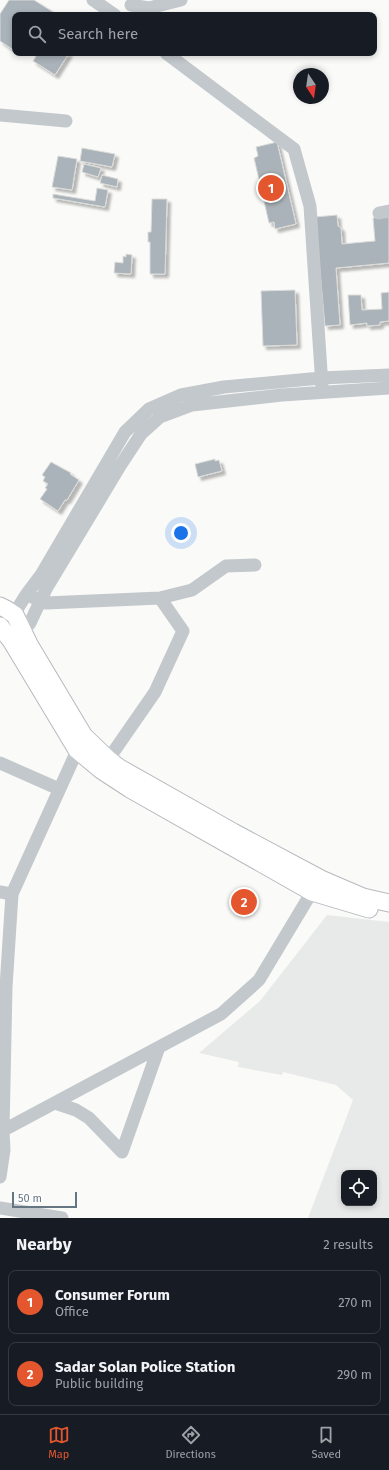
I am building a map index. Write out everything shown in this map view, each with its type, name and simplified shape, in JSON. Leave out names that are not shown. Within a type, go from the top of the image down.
[{"type":"main road","points":[[0,606],[15,615],[10,632],[80,743],[130,789],[316,886],[372,910],[389,913]]},
{"type":"main road","points":[[316,886],[389,903]]},
{"type":"street","points":[[93,0],[111,12]]},
{"type":"street","points":[[130,7],[149,8],[182,0]]},
{"type":"street","points":[[170,56],[294,149],[310,206],[322,392]]},
{"type":"street","points":[[0,115],[66,121]]},
{"type":"street","points":[[15,615],[26,595],[41,575],[125,432],[149,409],[181,395],[224,387],[321,378],[389,375]]},
{"type":"street","points":[[10,632],[30,623],[46,590],[120,466],[141,434],[160,417],[192,405],[282,395],[389,388]]},
{"type":"street","points":[[26,595],[46,602],[160,598],[192,590],[226,566],[255,564]]},
{"type":"street","points":[[104,765],[155,692],[183,631],[160,598]]},
{"type":"street","points":[[0,1177],[4,1150],[1,1132],[6,987],[6,893],[59,789],[80,743]]},
{"type":"street","points":[[0,763],[59,789]]},
{"type":"street","points":[[1,1132],[221,1014],[259,980],[316,886]]},
{"type":"street","points":[[55,1103],[76,1110],[89,1118],[122,1152],[159,1047]]},
{"type":"street","points":[[0,1208],[62,1218]]},
{"type":"shaded area","points":[[327,915],[389,922],[389,1218],[308,1218],[353,1100],[336,1085],[283,1072],[282,1075],[238,1067],[239,1062],[199,1053],[260,1001]]},
{"type":"building","points":[[9,0],[34,0],[53,12],[12,12],[12,49],[0,41],[0,14]]},
{"type":"building","points":[[36,56],[67,56],[55,75],[33,61]]},
{"type":"building","points":[[277,142],[296,224],[275,229],[274,222],[269,223],[254,158],[258,156],[256,147]]},
{"type":"building","points":[[82,148],[115,154],[112,167],[80,161]]},
{"type":"building","points":[[58,156],[77,159],[72,190],[52,187]]},
{"type":"building","points":[[84,164],[101,168],[98,177],[82,172]]},
{"type":"building","points":[[102,175],[118,179],[117,187],[100,183]]},
{"type":"building","points":[[97,188],[108,190],[105,207],[53,198],[53,194],[95,201]]},
{"type":"building","points":[[152,199],[167,199],[165,274],[150,274],[150,242],[148,242],[148,232],[151,232]]},
{"type":"building","points":[[337,215],[338,226],[341,228],[342,244],[375,241],[373,218],[389,216],[389,263],[336,268],[340,325],[325,326],[315,217]]},
{"type":"building","points":[[126,254],[132,255],[131,274],[114,273],[115,262],[123,263],[123,256],[126,257]]},
{"type":"building","points":[[295,290],[297,345],[263,346],[261,291]]},
{"type":"building","points":[[389,292],[389,321],[380,322],[380,325],[367,326],[367,323],[350,325],[348,295],[361,295],[362,310],[382,309],[381,293]]},
{"type":"building","points":[[215,459],[215,461],[219,460],[222,471],[198,477],[195,464]]},
{"type":"building","points":[[51,462],[71,473],[70,474],[79,480],[67,500],[65,500],[58,511],[40,499],[47,489],[45,488],[48,484],[43,481],[45,477],[42,475]]},
{"type":"place","name":"Consumer Forum","points":[[271,188]]},
{"type":"place","name":"Sadar Solan Police Station","points":[[244,902]]}]
